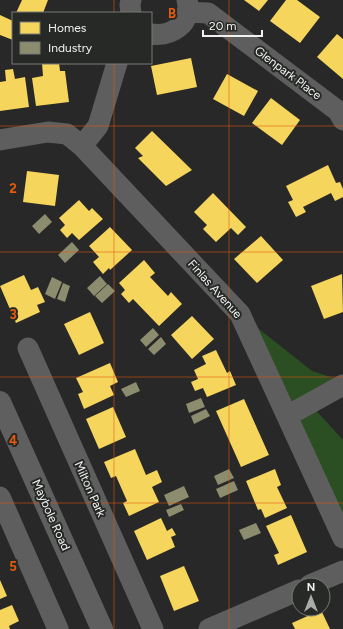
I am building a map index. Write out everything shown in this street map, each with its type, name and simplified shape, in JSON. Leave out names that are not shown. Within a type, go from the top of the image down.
[{"type":"main road","name":"Maybole Road","points":[[0,402],[102,629]]},
{"type":"street","points":[[131,0],[131,12]]},
{"type":"street","name":"Glenpark Place","points":[[152,34],[160,35],[178,29],[184,21],[187,6],[208,13],[338,111],[343,120]]},
{"type":"street","points":[[82,146],[98,126],[117,64]]},
{"type":"street","name":"Finlas Avenue","points":[[0,140],[48,132],[67,134],[82,146],[240,314],[343,538]]},
{"type":"street","name":"Milton Park","points":[[28,348],[153,629]]},
{"type":"street","points":[[287,416],[343,385]]},
{"type":"street","points":[[0,497],[58,629]]},
{"type":"street","points":[[329,577],[343,571]]},
{"type":"street","points":[[208,629],[291,593]]},
{"type":"green space","points":[[240,314],[312,371],[343,381],[310,404],[343,440],[343,538]]},
{"type":"building: Homes","points":[[22,0],[48,0],[43,12],[16,12]]},
{"type":"building: Homes","points":[[244,0],[268,0],[259,11]]},
{"type":"building: Homes","points":[[286,0],[297,0],[320,17],[300,43],[270,21]]},
{"type":"building: Homes","points":[[0,15],[12,21],[12,40],[0,35]]},
{"type":"building: Homes","points":[[337,34],[343,39],[343,79],[317,57]]},
{"type":"building: Homes","points":[[191,58],[197,87],[157,95],[151,66]]},
{"type":"building: Homes","points":[[42,64],[59,64],[60,71],[65,71],[69,102],[36,106],[32,78],[43,76]]},
{"type":"building: Homes","points":[[13,69],[15,79],[25,77],[29,107],[0,111],[0,82],[6,81],[5,70]]},
{"type":"building: Homes","points":[[227,74],[258,91],[244,116],[213,99]]},
{"type":"building: Homes","points":[[271,98],[300,120],[282,145],[252,123]]},
{"type":"building: Homes","points":[[152,131],[192,170],[166,186],[138,158],[143,156],[135,148]]},
{"type":"building: Homes","points":[[328,165],[336,183],[340,182],[343,189],[343,197],[335,201],[331,193],[303,207],[306,212],[296,217],[288,202],[293,200],[286,186]]},
{"type":"building: Homes","points":[[27,171],[59,175],[55,206],[23,202]]},
{"type":"building: Homes","points":[[213,193],[246,227],[238,235],[231,228],[216,242],[203,229],[207,225],[194,212]]},
{"type":"building: Homes","points":[[79,200],[89,211],[92,208],[103,219],[79,240],[72,233],[67,238],[60,230],[65,225],[59,218]]},
{"type":"building: Homes","points":[[110,227],[132,250],[110,270],[109,268],[103,274],[93,262],[99,257],[89,246]]},
{"type":"building: Homes","points":[[261,236],[283,260],[257,283],[234,259]]},
{"type":"building: Homes","points":[[144,260],[155,273],[150,277],[168,296],[171,292],[182,304],[159,326],[133,299],[129,303],[121,294],[125,290],[119,283]]},
{"type":"building: Homes","points":[[342,274],[343,312],[324,319],[311,286]]},
{"type":"building: Homes","points":[[24,275],[31,290],[38,287],[45,302],[37,305],[40,312],[16,323],[0,286]]},
{"type":"building: Homes","points":[[90,312],[104,343],[79,355],[64,324]]},
{"type":"building: Homes","points":[[192,316],[214,339],[192,359],[171,335]]},
{"type":"building: Homes","points":[[216,350],[227,373],[230,371],[236,385],[207,397],[203,388],[195,391],[191,382],[198,379],[194,370],[206,364],[202,356]]},
{"type":"building: Homes","points":[[110,363],[118,382],[110,386],[114,395],[84,409],[78,394],[83,392],[76,378]]},
{"type":"building: Homes","points":[[244,399],[269,455],[241,467],[216,411]]},
{"type":"building: Homes","points":[[113,407],[126,437],[99,449],[86,419]]},
{"type":"building: Homes","points":[[135,449],[146,475],[157,470],[162,482],[152,487],[159,502],[129,516],[123,503],[127,501],[116,476],[111,478],[104,462]]},
{"type":"building: Homes","points":[[275,469],[281,485],[277,487],[287,508],[265,518],[261,509],[258,510],[246,481]]},
{"type":"building: Homes","points":[[291,515],[307,552],[278,565],[274,555],[279,553],[266,526]]},
{"type":"building: Homes","points":[[161,518],[167,531],[172,528],[176,535],[171,537],[175,547],[147,560],[134,531]]},
{"type":"building: Homes","points":[[184,566],[199,601],[174,611],[160,576]]},
{"type":"building: Homes","points":[[0,580],[7,596],[0,599]]},
{"type":"building: Homes","points":[[12,605],[19,621],[9,626],[10,629],[0,629],[0,610]]},
{"type":"building: Homes","points":[[305,617],[324,617],[330,629],[295,629],[292,623]]},
{"type":"building: Industry","points":[[45,214],[52,222],[39,234],[32,226]]},
{"type":"building: Industry","points":[[72,242],[79,250],[65,263],[58,255]]},
{"type":"building: Industry","points":[[100,276],[107,284],[94,296],[87,288]]},
{"type":"building: Industry","points":[[52,277],[62,282],[55,299],[45,294]]},
{"type":"building: Industry","points":[[63,283],[70,286],[65,302],[57,299]]},
{"type":"building: Industry","points":[[108,284],[115,291],[102,303],[95,296]]},
{"type":"building: Industry","points":[[153,328],[159,335],[146,347],[140,340]]},
{"type":"building: Industry","points":[[161,337],[166,344],[154,355],[148,349]]},
{"type":"building: Industry","points":[[136,382],[140,391],[126,397],[121,389]]},
{"type":"building: Industry","points":[[201,398],[205,407],[189,413],[186,404]]},
{"type":"building: Industry","points":[[206,409],[210,416],[194,424],[191,416]]},
{"type":"building: Industry","points":[[229,469],[234,478],[218,485],[214,476]]},
{"type":"building: Industry","points":[[234,481],[238,490],[220,498],[216,489]]},
{"type":"building: Industry","points":[[184,486],[189,497],[169,506],[164,495]]},
{"type":"building: Industry","points":[[181,504],[184,510],[169,517],[166,510]]},
{"type":"building: Industry","points":[[256,523],[261,533],[244,540],[239,530]]}]
